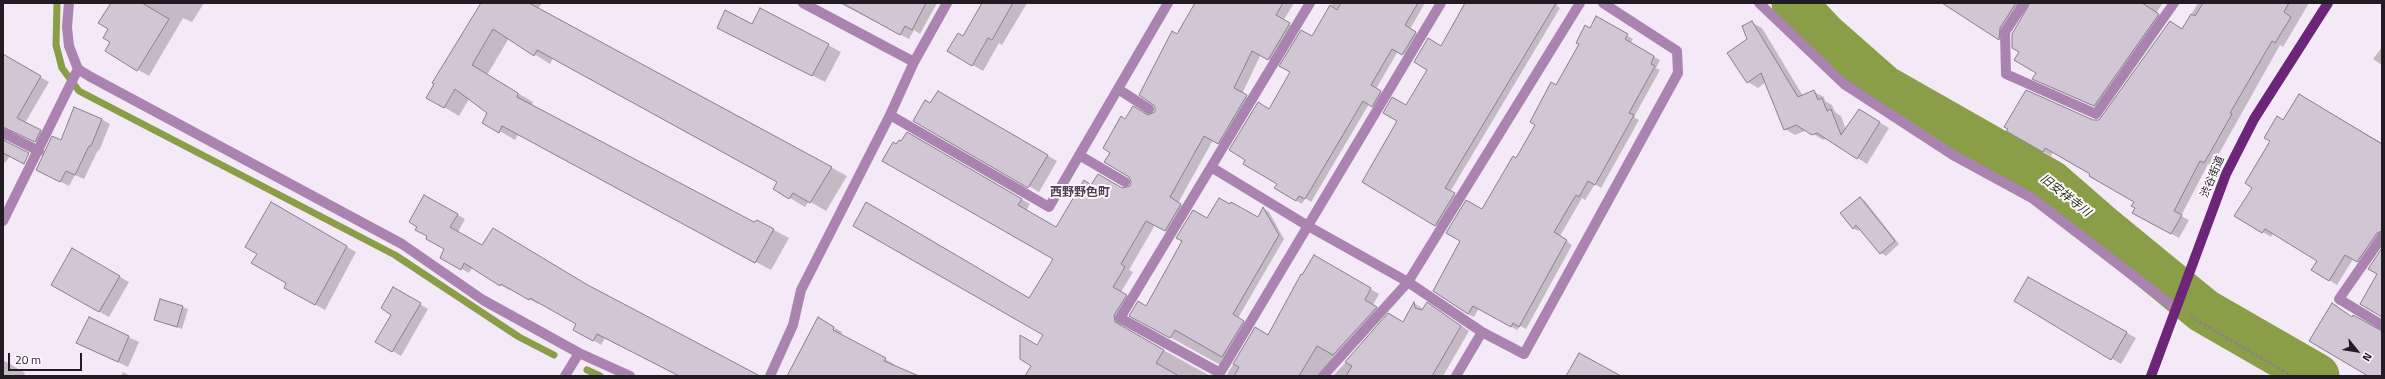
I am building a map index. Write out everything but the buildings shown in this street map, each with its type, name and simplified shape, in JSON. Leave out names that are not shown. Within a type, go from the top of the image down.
[{"type":"main road","name":"渋谷街道","points":[[2150,376],[2226,174],[2254,119],[2328,3]]},
{"type":"street","points":[[69,3],[67,27],[69,46],[78,69],[402,244],[482,300],[579,353],[630,376]]},
{"type":"street","points":[[803,3],[914,62]]},
{"type":"street","points":[[770,376],[793,325],[801,290],[890,115],[914,62],[948,3]]},
{"type":"street","points":[[890,115],[1049,207],[1168,3]]},
{"type":"street","points":[[1310,3],[1120,318],[1220,373],[1441,3]]},
{"type":"street","points":[[1323,376],[1408,282],[1580,3]]},
{"type":"street","points":[[1211,167],[1308,226],[1408,282],[1482,332],[1524,354],[1678,74],[1677,51],[1603,3]]},
{"type":"street","points":[[1759,3],[1844,84],[1953,155],[2032,198],[2175,308]]},
{"type":"street","points":[[2024,3],[2005,32],[2006,74],[2096,114],[2174,3]]},
{"type":"street","points":[[3,221],[39,151],[66,90],[78,69]]},
{"type":"street","points":[[1118,89],[1149,109]]},
{"type":"street","points":[[3,133],[39,151]]},
{"type":"street","points":[[1079,155],[1125,182]]},
{"type":"street","points":[[2382,236],[2339,299],[2382,325]]},
{"type":"street","points":[[1456,376],[1482,332]]},
{"type":"street","points":[[565,376],[579,353]]},
{"type":"path","points":[[2175,308],[2292,376]]},
{"type":"waterway","points":[[57,3],[56,45],[62,68],[79,91],[395,255],[519,337],[554,355]]},
{"type":"waterway","name":"旧安祥寺川","points":[[1794,3],[1824,35],[1883,87],[2050,182],[2104,229],[2204,311],[2317,376]]},
{"type":"waterway","points":[[587,370],[600,376]]},
{"type":"district","name":"西野野色町","points":[[1080,193]]}]
